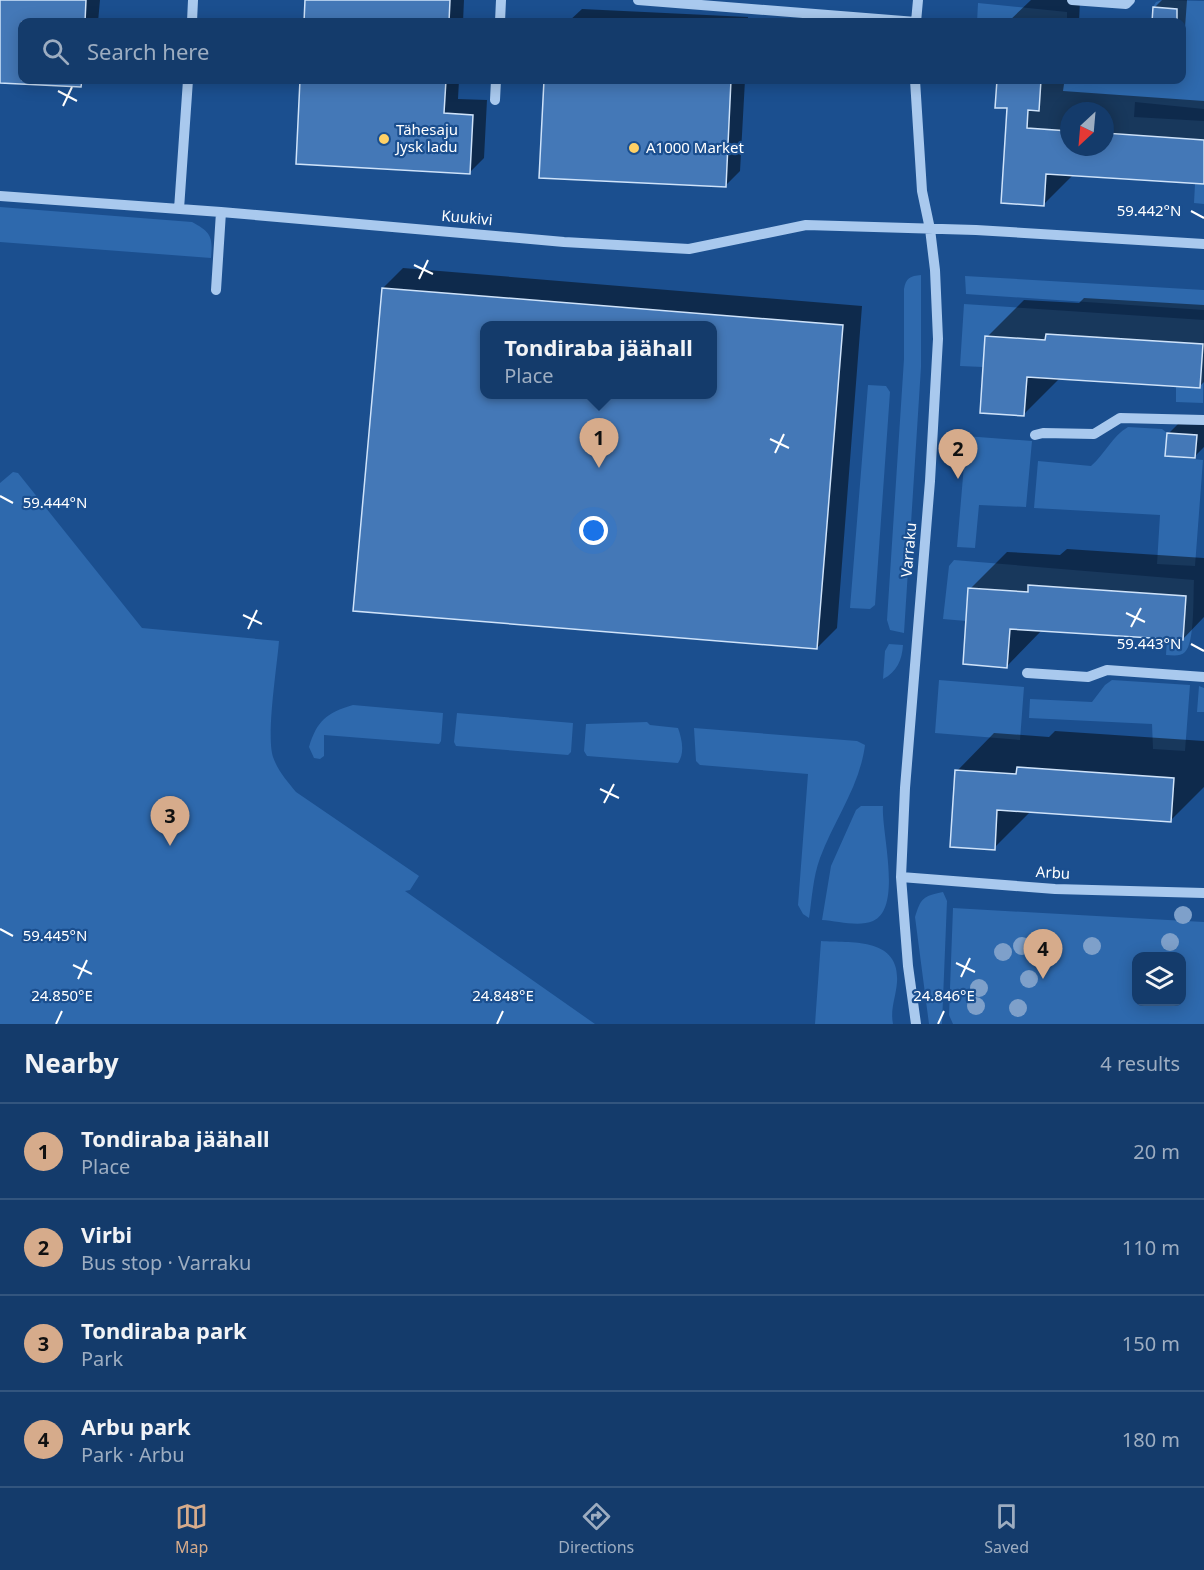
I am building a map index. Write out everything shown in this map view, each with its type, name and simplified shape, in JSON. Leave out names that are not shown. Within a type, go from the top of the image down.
[{"type":"street","points":[[192,18],[193,0]]},
{"type":"street","points":[[500,18],[501,0]]},
{"type":"street","points":[[638,0],[865,18]]},
{"type":"street","points":[[916,18],[918,0]]},
{"type":"street","points":[[1072,0],[1126,4],[1130,0]]},
{"type":"street","points":[[179,208],[188,84]]},
{"type":"street","points":[[495,100],[496,84]]},
{"type":"street","name":"Varraku","points":[[915,84],[922,191],[935,270],[938,339],[930,481],[905,788],[902,877],[908,966],[916,1024]]},
{"type":"street","name":"Kuukivi","points":[[0,196],[179,208],[564,242],[689,249],[806,225],[930,229],[1204,244]]},
{"type":"street","points":[[216,290],[221,212]]},
{"type":"street","points":[[1035,435],[1043,433],[1094,434],[1120,418],[1204,420]]},
{"type":"street","points":[[1027,673],[1088,677],[1107,670],[1204,677]]},
{"type":"street","name":"Arbu","points":[[902,877],[954,883],[1055,889],[1204,893]]},
{"type":"shaded area","points":[[1162,0],[1204,1],[1204,109],[1135,102],[1134,117],[1204,121],[1204,140],[1114,134],[1114,102],[1060,102],[1060,130],[1027,128],[1028,110],[1039,111],[1041,84],[1186,84],[1186,18],[1177,18],[1177,9],[1153,7],[1156,2]]},
{"type":"shaded area","points":[[978,3],[1067,12],[1067,18],[977,18]]},
{"type":"shaded area","points":[[1195,184],[1204,184],[1204,204],[1194,203]]},
{"type":"shaded area","points":[[0,207],[192,222],[207,232],[212,245],[211,258],[0,242]]},
{"type":"shaded area","points":[[921,275],[921,367],[904,633],[890,630],[887,620],[904,359],[904,289],[909,278]]},
{"type":"shaded area","points":[[965,276],[1204,290],[1204,310],[966,294]]},
{"type":"shaded area","points":[[964,304],[1204,320],[1203,403],[1176,402],[1176,386],[1200,387],[1203,345],[1046,334],[1045,340],[983,367],[960,366]]},
{"type":"shaded area","points":[[868,385],[886,386],[890,392],[875,605],[870,609],[850,608]]},
{"type":"shaded area","points":[[1128,427],[1162,429],[1167,433],[1166,456],[1203,460],[1195,566],[1157,564],[1160,515],[1034,508],[1038,461],[1091,466],[1117,435]]},
{"type":"shaded area","points":[[965,436],[1032,441],[1026,507],[979,505],[975,548],[957,547],[964,465],[962,441]]},
{"type":"shaded area","points":[[13,472],[18,473],[142,628],[279,641],[271,717],[271,747],[277,767],[296,792],[419,876],[410,890],[405,891],[595,1024],[0,1024],[0,483]]},
{"type":"shaded area","points":[[954,560],[1194,580],[1192,629],[1188,647],[1181,655],[1166,655],[1167,639],[1183,640],[1186,596],[1029,585],[1028,592],[966,621],[943,619],[949,566]]},
{"type":"shaded area","points":[[889,644],[903,645],[900,661],[895,669],[883,679],[885,651]]},
{"type":"shaded area","points":[[939,680],[1024,687],[1020,740],[935,733]]},
{"type":"shaded area","points":[[1112,680],[1190,685],[1185,751],[1153,749],[1152,724],[1029,718],[1030,699],[1092,702],[1105,685]]},
{"type":"shaded area","points":[[1199,686],[1204,688],[1204,712],[1197,712]]},
{"type":"shaded area","points":[[353,705],[443,713],[441,741],[439,744],[324,735],[324,756],[320,759],[314,758],[309,747],[319,724],[336,711]]},
{"type":"shaded area","points":[[457,713],[573,723],[571,752],[568,755],[456,746],[454,742]]},
{"type":"shaded area","points":[[647,722],[650,725],[678,728],[682,750],[678,763],[587,756],[584,751],[586,724]]},
{"type":"shaded area","points":[[694,728],[857,741],[865,745],[858,775],[818,865],[809,918],[803,914],[798,905],[808,774],[700,765],[696,761]]},
{"type":"shaded area","points":[[861,806],[883,806],[889,885],[887,901],[882,913],[867,923],[822,920],[831,866],[856,810]]},
{"type":"shaded area","points":[[943,892],[947,901],[942,1024],[929,1024],[915,917],[924,899]]},
{"type":"shaded area","points":[[953,908],[1204,922],[1204,1024],[953,1024],[949,1015]]},
{"type":"shaded area","points":[[821,941],[871,945],[891,957],[896,967],[897,982],[893,1024],[815,1024]]},
{"type":"building","points":[[0,0],[86,0],[85,18],[18,18],[18,84],[0,83]]},
{"type":"building","points":[[305,0],[450,0],[449,18],[304,18]]},
{"type":"building","points":[[1153,7],[1177,9],[1177,18],[1152,18]]},
{"type":"building","points":[[20,84],[81,84],[81,87]]},
{"type":"building","name":"Tähesaju Jysk ladu","points":[[300,84],[446,84],[444,113],[473,115],[470,174],[296,164]]},
{"type":"building","name":"A1000 Market","points":[[544,84],[731,84],[726,187],[539,178]]},
{"type":"building","points":[[997,84],[1041,84],[1039,111],[1028,110],[1027,128],[1060,130],[1060,156],[1114,156],[1114,134],[1204,140],[1204,184],[1046,174],[1044,206],[1001,203],[1007,108],[995,108]]},
{"type":"building","points":[[382,288],[843,325],[817,649],[353,611]]},
{"type":"building","points":[[1046,334],[1203,344],[1200,388],[1027,377],[1024,416],[980,413],[985,336],[1045,340]]},
{"type":"building","points":[[1167,433],[1197,435],[1195,458],[1165,456]]},
{"type":"building","points":[[1028,585],[1186,596],[1183,640],[1010,629],[1007,668],[963,664],[968,588],[1028,592]]},
{"type":"building","points":[[1017,767],[1174,778],[1171,822],[997,810],[995,850],[950,847],[955,770],[1016,774]]},
{"type":"place","name":"Tähesaju Jysk ladu","points":[[384,139]]},
{"type":"place","name":"A1000 Market","points":[[634,148]]},
{"type":"place","name":"Tondiraba jäähall","points":[[599,468]]},
{"type":"place","name":"Virbi","points":[[958,479]]},
{"type":"place","name":"Tondiraba park","points":[[170,846]]},
{"type":"place","name":"Arbu park","points":[[1043,979]]}]
